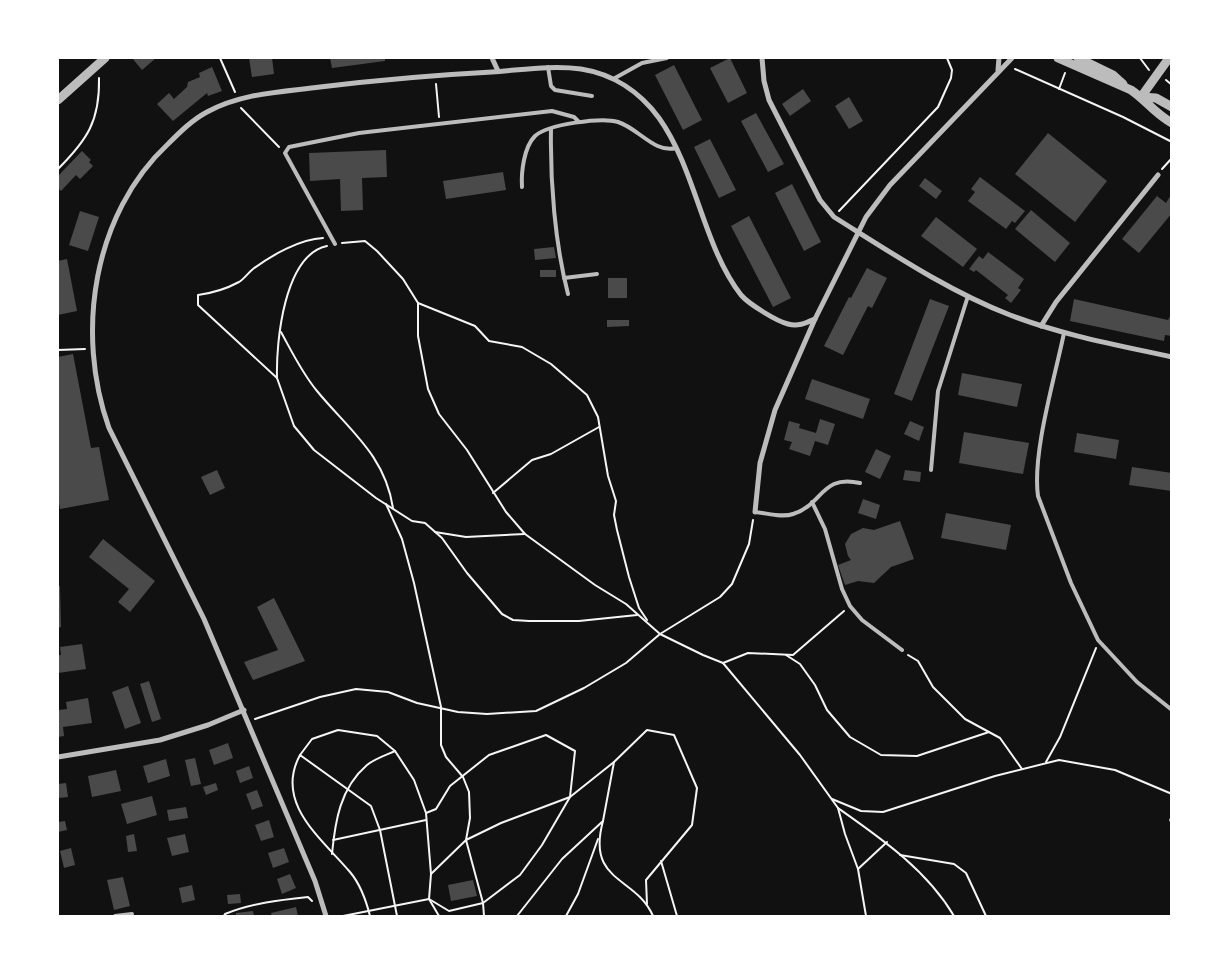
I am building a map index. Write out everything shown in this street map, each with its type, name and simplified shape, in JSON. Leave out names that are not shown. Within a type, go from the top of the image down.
[{"type":"street","points":[[492,58],[498,71]]},
{"type":"street","points":[[762,58],[764,81],[769,100],[820,200],[834,216],[968,296],[1009,315],[1064,333],[1172,357]]},
{"type":"street","points":[[998,58],[998,70]]},
{"type":"street","points":[[755,512],[760,463],[766,437],[788,377],[866,216],[890,185],[960,114],[998,70],[1012,58]]},
{"type":"street","points":[[1058,58],[1141,96],[1156,98],[1172,107]]},
{"type":"street","points":[[1078,58],[1113,75],[1131,90]]},
{"type":"street","points":[[1141,96],[1169,58]]},
{"type":"street","points":[[58,100],[102,60]]},
{"type":"street","points":[[326,916],[244,710],[204,619],[109,428],[100,404],[93,361],[92,328],[105,246],[124,198],[141,172],[185,127],[206,113],[242,97],[366,82],[498,71],[548,68],[584,70],[615,78],[638,95],[657,116],[676,148],[730,278],[743,297],[771,316],[789,324],[802,325],[815,318]]},
{"type":"street","points":[[1141,96],[1148,106],[1172,122]]},
{"type":"street","points":[[1042,326],[1056,302],[1158,175]]},
{"type":"street","points":[[58,757],[160,740],[208,725],[244,710]]},
{"type":"lane","points":[[615,78],[642,63],[667,58]]},
{"type":"lane","points":[[548,68],[551,86],[555,90],[592,96]]},
{"type":"lane","points":[[335,244],[285,153],[289,147],[318,140],[552,111],[574,117],[579,122]]},
{"type":"lane","points":[[522,187],[522,170],[530,143],[538,134],[551,129],[579,122],[600,120],[619,122],[658,146],[668,150],[676,148]]},
{"type":"lane","points":[[551,129],[550,171],[564,278],[568,294]]},
{"type":"lane","points":[[564,278],[597,274]]},
{"type":"lane","points":[[932,470],[938,391],[968,296]]},
{"type":"lane","points":[[1064,333],[1042,438],[1036,480],[1038,496],[1071,583],[1098,640],[1137,682],[1172,710]]},
{"type":"lane","points":[[755,512],[792,514],[812,502],[835,482],[843,480],[860,483]]},
{"type":"lane","points":[[812,502],[825,529],[842,589],[850,606],[862,620],[902,650]]},
{"type":"lane","points":[[115,916],[132,914]]},
{"type":"path","points":[[220,58],[233,84]]},
{"type":"path","points":[[834,216],[938,107],[951,78],[952,70],[947,58]]},
{"type":"path","points":[[58,169],[78,149],[90,132],[100,90],[102,60]]},
{"type":"path","points":[[1014,69],[1172,142]]},
{"type":"path","points":[[1058,88],[1066,71]]},
{"type":"path","points":[[433,82],[438,87],[439,124]]},
{"type":"path","points":[[246,104],[239,106],[285,153]]},
{"type":"path","points":[[1158,175],[1172,158]]},
{"type":"path","points":[[277,378],[198,305],[198,295],[215,293],[240,281],[271,258],[311,238],[324,238],[335,244]]},
{"type":"path","points":[[637,615],[579,621],[513,620],[502,614],[467,573],[442,538],[424,523],[412,521],[386,504],[314,450],[302,437],[294,426],[277,378],[276,349],[281,332],[286,295],[306,258],[316,248],[335,244],[365,242],[377,251],[403,279],[418,303],[418,336],[428,389],[439,414],[467,450],[493,493],[525,534],[595,585],[626,604],[660,634],[703,655],[723,662],[779,727],[838,808],[858,869],[866,916]]},
{"type":"path","points":[[418,303],[475,326],[489,341],[522,347],[551,364],[587,395],[598,417],[608,476],[616,501],[614,516],[621,548],[634,595],[648,622]]},
{"type":"path","points":[[281,332],[299,366],[316,390],[368,448],[390,489],[392,508]]},
{"type":"path","points":[[58,350],[82,348]]},
{"type":"path","points":[[493,493],[532,460],[559,450],[600,427]]},
{"type":"path","points":[[386,504],[406,555],[441,707],[441,745],[446,757],[462,777],[469,792],[470,803],[466,840],[483,903],[484,916]]},
{"type":"path","points":[[252,720],[320,697],[356,689],[388,692],[417,703],[458,712],[487,714],[536,711],[584,688],[626,663],[660,634],[720,597],[732,584],[749,544],[755,512]]},
{"type":"path","points":[[435,532],[466,537],[525,534]]},
{"type":"path","points":[[723,662],[748,653],[793,655],[805,647],[838,615]]},
{"type":"path","points":[[1046,762],[1060,737],[1098,640]]},
{"type":"path","points":[[902,650],[918,662],[933,687],[965,719],[1000,738],[1022,769]]},
{"type":"path","points":[[786,655],[800,664],[815,685],[828,710],[850,737],[880,755],[917,756],[989,732]]},
{"type":"path","points":[[370,916],[366,900],[350,873],[312,830],[299,810],[292,789],[294,767],[312,739],[338,730],[377,736],[395,751],[414,780],[426,813],[431,874],[429,899],[439,916]]},
{"type":"path","points":[[431,874],[466,840],[501,822],[570,797],[614,762],[647,730],[674,735],[697,788],[692,825],[646,880],[648,904],[653,916]]},
{"type":"path","points":[[343,916],[429,899],[449,912],[483,903],[520,875],[542,845],[570,797],[575,751],[546,735],[489,755],[450,786],[436,808],[426,813]]},
{"type":"path","points":[[332,854],[336,816],[347,789],[367,765],[395,751]]},
{"type":"path","points":[[300,755],[371,806],[380,830],[397,916]]},
{"type":"path","points":[[832,799],[861,812],[883,812],[932,795],[1058,760],[1115,770],[1172,794]]},
{"type":"path","points":[[566,916],[578,894],[598,839],[614,762]]},
{"type":"path","points":[[838,808],[887,842],[932,885],[954,916]]},
{"type":"path","points":[[333,840],[426,820]]},
{"type":"path","points":[[517,916],[562,859],[603,821]]},
{"type":"path","points":[[598,839],[606,870],[648,904]]},
{"type":"path","points":[[858,869],[887,842]]},
{"type":"path","points":[[900,855],[954,864],[966,873],[986,916]]},
{"type":"path","points":[[661,861],[677,916]]},
{"type":"path","points":[[224,916],[238,909],[271,902],[308,897],[314,902],[321,900]]},
{"type":"building","points":[[132,58],[156,58],[142,70]]},
{"type":"building","points":[[249,58],[272,58],[274,74],[252,77]]},
{"type":"building","points":[[330,58],[385,58],[385,61],[332,68]]},
{"type":"building","points":[[730,58],[747,93],[728,103],[710,68]]},
{"type":"building","points":[[674,65],[702,120],[683,130],[655,75]]},
{"type":"building","points":[[212,67],[222,91],[208,96],[207,93],[173,121],[157,104],[169,93],[174,99],[187,87],[188,82],[200,77],[199,73]]},
{"type":"building","points":[[803,89],[811,101],[790,116],[782,104]]},
{"type":"building","points":[[849,97],[863,121],[849,129],[835,106]]},
{"type":"building","points":[[756,113],[784,164],[768,172],[741,121]]},
{"type":"building","points":[[1048,133],[1107,181],[1075,222],[1015,174]]},
{"type":"building","points":[[710,139],[736,190],[719,198],[694,147]]},
{"type":"building","points":[[386,150],[387,177],[362,178],[363,210],[341,211],[340,179],[310,181],[309,153]]},
{"type":"building","points":[[82,151],[91,160],[89,162],[93,166],[80,179],[76,175],[61,191],[58,188],[58,176]]},
{"type":"building","points":[[503,172],[506,190],[446,199],[443,181]]},
{"type":"building","points":[[980,177],[1025,211],[1015,223],[1012,221],[1006,229],[968,201],[975,192],[971,189]]},
{"type":"building","points":[[925,178],[942,191],[936,199],[919,186]]},
{"type":"building","points":[[792,184],[821,242],[804,251],[775,193]]},
{"type":"building","points":[[1172,193],[1172,213],[1139,253],[1122,239],[1157,196],[1166,203]]},
{"type":"building","points":[[1031,210],[1070,243],[1055,262],[1015,229]]},
{"type":"building","points":[[80,211],[99,217],[88,251],[69,245]]},
{"type":"building","points":[[749,216],[791,298],[773,307],[731,226]]},
{"type":"building","points":[[936,217],[977,249],[963,267],[921,236]]},
{"type":"building","points":[[554,247],[556,258],[535,260],[534,249]]},
{"type":"building","points":[[988,252],[1024,279],[1018,288],[1021,290],[1011,303],[1005,298],[1008,295],[976,270],[974,272],[969,269],[979,256],[983,259]]},
{"type":"building","points":[[67,259],[77,311],[58,315],[58,261]]},
{"type":"building","points":[[867,268],[887,278],[872,308],[868,306],[843,355],[824,346],[849,297],[851,298]]},
{"type":"building","points":[[540,270],[556,270],[556,277],[540,277]]},
{"type":"building","points":[[608,278],[627,278],[627,298],[608,298]]},
{"type":"building","points":[[930,299],[949,306],[912,401],[894,394]]},
{"type":"building","points":[[1074,299],[1168,320],[1172,313],[1172,336],[1165,335],[1164,341],[1070,321]]},
{"type":"building","points":[[607,320],[629,320],[629,326],[607,327]]},
{"type":"building","points":[[73,354],[91,448],[99,447],[109,500],[60,509],[58,497],[58,357]]},
{"type":"building","points":[[962,373],[1022,384],[1017,407],[958,395]]},
{"type":"building","points":[[812,379],[870,399],[863,419],[805,399]]},
{"type":"building","points":[[820,419],[835,424],[828,445],[815,441],[810,456],[789,449],[792,442],[784,440],[789,421],[800,424],[799,428],[816,433]]},
{"type":"building","points":[[910,421],[924,427],[919,441],[904,434]]},
{"type":"building","points":[[964,432],[1029,443],[1023,474],[959,463]]},
{"type":"building","points":[[1077,433],[1119,440],[1116,459],[1074,452]]},
{"type":"building","points":[[876,449],[891,456],[880,479],[865,472]]},
{"type":"building","points":[[1132,467],[1172,473],[1172,491],[1129,485]]},
{"type":"building","points":[[217,470],[225,488],[210,495],[201,477]]},
{"type":"building","points":[[905,470],[921,472],[920,482],[903,480]]},
{"type":"building","points":[[863,499],[880,505],[876,519],[858,513]]},
{"type":"building","points":[[946,513],[1011,525],[1006,550],[941,538]]},
{"type":"building","points":[[900,521],[914,559],[891,567],[874,583],[858,581],[845,585],[838,565],[851,560],[845,544],[851,534],[863,528],[874,530]]},
{"type":"building","points":[[103,539],[155,581],[130,612],[118,602],[129,589],[89,557]]},
{"type":"building","points":[[58,586],[60,586],[61,627],[58,628]]},
{"type":"building","points":[[274,598],[305,661],[253,680],[244,662],[278,650],[257,607]]},
{"type":"building","points":[[82,644],[86,669],[58,673],[58,655],[61,655],[60,647]]},
{"type":"building","points":[[149,681],[161,719],[152,722],[140,684]]},
{"type":"building","points":[[128,686],[141,723],[125,729],[112,692]]},
{"type":"building","points":[[88,698],[92,723],[63,727],[64,736],[58,737],[58,710],[67,709],[66,702]]},
{"type":"building","points":[[228,743],[233,758],[214,765],[209,750]]},
{"type":"building","points":[[195,758],[201,784],[191,786],[185,760]]},
{"type":"building","points":[[166,759],[170,776],[148,783],[143,766]]},
{"type":"building","points":[[249,766],[253,778],[240,783],[236,771]]},
{"type":"building","points":[[116,770],[121,791],[92,797],[88,776]]},
{"type":"building","points":[[66,783],[68,797],[58,798],[58,784]]},
{"type":"building","points":[[216,783],[218,790],[206,795],[203,787]]},
{"type":"building","points":[[257,790],[263,806],[252,810],[246,794]]},
{"type":"building","points":[[152,796],[157,815],[127,824],[121,804]]},
{"type":"building","points":[[186,807],[188,818],[169,821],[167,810]]},
{"type":"building","points":[[269,820],[274,837],[261,841],[255,825]]},
{"type":"building","points":[[65,821],[67,830],[58,832],[58,822]]},
{"type":"building","points":[[134,834],[137,851],[128,852],[126,836]]},
{"type":"building","points":[[185,834],[189,852],[172,856],[167,838]]},
{"type":"building","points":[[71,848],[75,865],[64,868],[60,851]]},
{"type":"building","points":[[284,848],[289,862],[273,868],[268,853]]},
{"type":"building","points":[[290,874],[296,888],[282,894],[277,879]]},
{"type":"building","points":[[123,877],[130,906],[114,910],[107,880]]},
{"type":"building","points":[[473,880],[477,896],[451,901],[448,885]]},
{"type":"building","points":[[192,885],[195,900],[182,903],[179,888]]},
{"type":"building","points":[[240,894],[241,903],[228,904],[227,895]]},
{"type":"building","points":[[296,907],[298,916],[272,916],[271,913]]},
{"type":"building","points":[[253,911],[254,916],[236,916],[236,913]]}]
